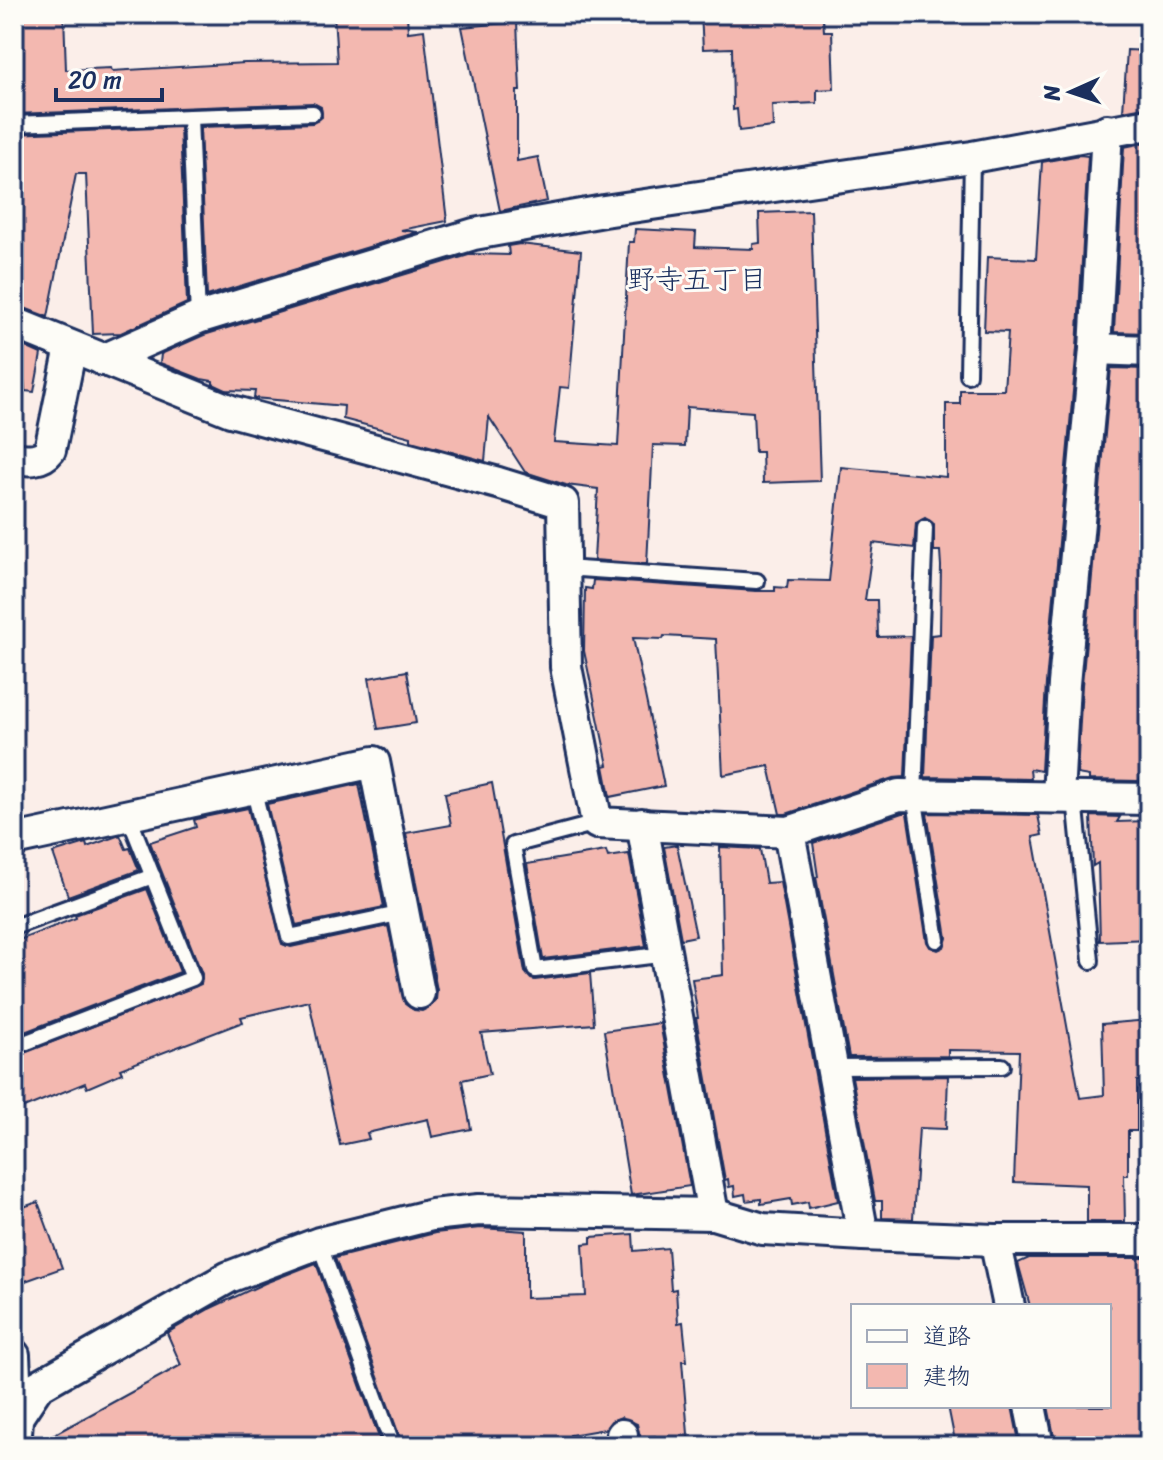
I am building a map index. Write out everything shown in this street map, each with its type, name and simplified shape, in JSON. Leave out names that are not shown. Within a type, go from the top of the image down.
[{"type":"street","points":[[103,360],[198,318],[474,234],[604,211],[972,157],[1149,124]]},
{"type":"street","points":[[1067,797],[1064,684],[1095,349],[1107,130]]},
{"type":"street","points":[[14,323],[231,411],[563,503],[566,667],[597,823],[789,832],[899,795],[1149,799]]},
{"type":"street","points":[[14,458],[29,460],[45,456],[50,450],[71,347]]},
{"type":"street","points":[[1095,349],[1149,351]]},
{"type":"street","points":[[14,840],[374,762],[419,993]]},
{"type":"street","points":[[642,824],[713,1214]]},
{"type":"street","points":[[789,832],[863,1235]]},
{"type":"street","points":[[15,1429],[38,1386],[229,1277],[319,1243],[432,1215],[479,1210],[713,1214],[763,1229],[863,1235],[995,1240],[1149,1240]]},
{"type":"street","points":[[995,1240],[1009,1304]]},
{"type":"street","points":[[14,1355],[15,1429]]},
{"type":"street","points":[[1030,1408],[1038,1446]]},
{"type":"lane","points":[[14,124],[313,113]]},
{"type":"lane","points":[[190,117],[198,318]]},
{"type":"lane","points":[[968,375],[972,157]]},
{"type":"lane","points":[[925,528],[914,795],[937,940]]},
{"type":"lane","points":[[564,568],[757,581]]},
{"type":"lane","points":[[253,787],[289,937],[403,913]]},
{"type":"lane","points":[[1067,797],[1091,961]]},
{"type":"lane","points":[[14,1047],[193,978],[129,817]]},
{"type":"lane","points":[[597,823],[513,845],[535,970],[667,954]]},
{"type":"lane","points":[[14,927],[153,876]]},
{"type":"lane","points":[[832,1067],[1002,1066]]},
{"type":"lane","points":[[319,1243],[393,1446]]},
{"type":"building","points":[[14,14],[64,14],[66,70],[111,68],[112,71],[245,63],[337,62],[334,14],[407,14],[408,32],[424,30],[447,221],[401,230],[418,232],[207,296],[200,127],[313,123],[322,117],[321,107],[313,103],[14,114]]},
{"type":"building","points":[[701,14],[754,14],[754,21],[823,18],[824,31],[832,31],[834,89],[817,90],[817,103],[772,105],[773,127],[739,131],[737,109],[733,110],[732,48],[703,49]]},
{"type":"building","points":[[517,22],[520,91],[517,91],[517,161],[538,157],[547,201],[500,211],[462,27]]},
{"type":"building","points":[[1127,50],[1149,51],[1149,106],[1123,111]]},
{"type":"building","points":[[180,127],[187,303],[121,333],[93,334],[86,174],[76,174],[48,317],[19,306],[14,217],[14,134]]},
{"type":"building","points":[[1149,142],[1148,333],[1114,332],[1124,147]]},
{"type":"building","points":[[1088,156],[1077,348],[1046,683],[1041,771],[1030,769],[1031,779],[925,777],[931,635],[940,634],[941,566],[940,551],[934,551],[934,524],[925,518],[916,523],[914,548],[873,543],[865,600],[877,600],[878,637],[911,636],[905,777],[893,778],[780,814],[769,766],[723,775],[716,639],[633,638],[664,786],[610,797],[604,766],[608,765],[584,651],[585,588],[592,589],[593,580],[775,591],[775,587],[787,588],[788,580],[829,581],[841,467],[946,477],[946,404],[960,404],[960,390],[1004,390],[1008,332],[984,331],[987,257],[1036,259],[1042,162]]},
{"type":"building","points":[[811,211],[820,481],[763,483],[762,452],[755,452],[753,412],[687,407],[685,446],[653,445],[647,564],[594,560],[598,489],[566,485],[525,472],[489,417],[485,461],[343,419],[344,406],[254,398],[255,391],[226,390],[213,384],[213,381],[160,363],[161,354],[204,335],[472,254],[509,255],[508,246],[520,244],[581,251],[569,388],[560,387],[554,442],[618,446],[629,242],[634,242],[635,229],[696,232],[695,247],[753,249],[753,244],[760,243],[759,213]]},
{"type":"building","points":[[21,345],[41,354],[34,392],[25,391]]},
{"type":"building","points":[[1111,368],[1146,369],[1143,427],[1149,427],[1149,762],[1139,781],[1089,780],[1089,776],[1077,774],[1082,685]]},
{"type":"building","points":[[407,671],[416,723],[378,729],[369,678]]},
{"type":"building","points":[[492,783],[525,972],[535,980],[590,973],[594,1024],[481,1033],[490,1074],[462,1080],[471,1129],[432,1137],[428,1119],[367,1133],[369,1139],[340,1145],[309,1001],[241,1017],[243,1022],[120,1069],[122,1073],[87,1088],[85,1083],[14,1112],[14,1057],[201,984],[202,974],[150,842],[196,827],[194,820],[204,817],[248,808],[282,944],[291,947],[388,926],[405,1004],[422,1011],[430,1007],[436,1000],[437,990],[406,833],[451,825],[445,793]]},
{"type":"building","points":[[359,784],[384,907],[296,925],[267,804]]},
{"type":"building","points":[[907,813],[927,942],[938,950],[944,947],[947,938],[927,813],[1038,815],[1042,835],[1033,837],[1080,1098],[1104,1095],[1102,1024],[1149,1020],[1149,1080],[1137,1081],[1137,1131],[1128,1131],[1128,1175],[1124,1175],[1125,1222],[1087,1222],[1087,1185],[1014,1182],[1019,1051],[948,1050],[948,1056],[849,1057],[816,877],[813,843]]},
{"type":"building","points":[[1091,816],[1120,817],[1117,822],[1149,821],[1149,939],[1100,941],[1098,863],[1093,866]]},
{"type":"building","points":[[120,835],[126,849],[130,848],[139,870],[68,896],[53,853],[86,843],[87,847]]},
{"type":"building","points":[[677,845],[696,936],[681,939],[664,847]]},
{"type":"building","points":[[720,847],[760,849],[766,883],[780,882],[838,1201],[809,1208],[808,1202],[792,1205],[791,1199],[761,1204],[761,1199],[746,1201],[745,1194],[735,1196],[734,1186],[729,1187],[728,1179],[725,1180],[692,979],[723,975]]},
{"type":"building","points":[[606,851],[608,857],[629,854],[646,946],[543,959],[527,864]]},
{"type":"building","points":[[147,889],[180,972],[14,1036],[14,942],[76,918],[75,915]]},
{"type":"building","points":[[660,1023],[690,1186],[631,1195],[604,1031]]},
{"type":"building","points":[[948,1076],[946,1129],[919,1128],[913,1219],[882,1218],[882,1201],[875,1201],[852,1077]]},
{"type":"building","points":[[38,1202],[62,1268],[14,1285],[14,1210]]},
{"type":"building","points":[[480,1228],[526,1231],[526,1298],[586,1296],[583,1244],[591,1243],[591,1237],[633,1234],[634,1251],[668,1248],[671,1290],[676,1289],[678,1323],[683,1322],[687,1361],[682,1361],[689,1446],[656,1446],[655,1436],[640,1437],[637,1424],[621,1417],[611,1421],[605,1429],[570,1435],[572,1446],[403,1446],[335,1258],[435,1233]]},
{"type":"building","points":[[1029,1258],[1149,1258],[1149,1446],[1056,1446],[1048,1408],[1111,1408],[1111,1304],[1029,1304],[1018,1263]]},
{"type":"building","points":[[316,1263],[382,1446],[33,1446],[181,1365],[167,1333],[209,1309]]},
{"type":"building","points":[[948,1408],[1012,1408],[1020,1446],[956,1446]]},
{"type":"district","name":"野寺五丁目","points":[[697,279]]}]
